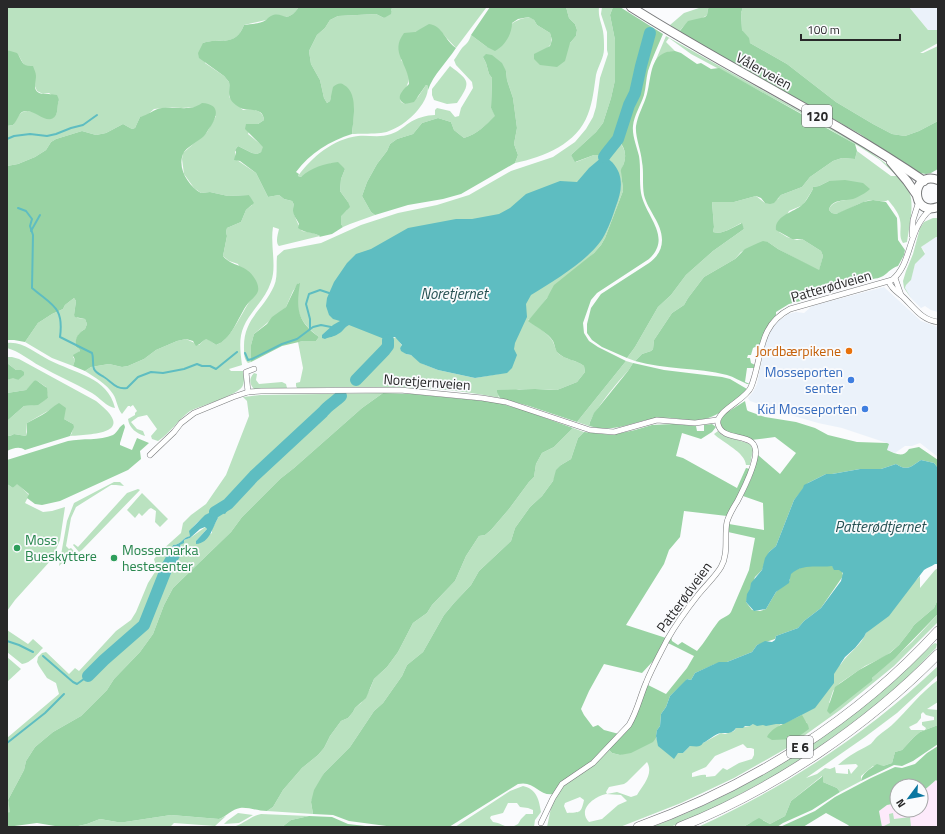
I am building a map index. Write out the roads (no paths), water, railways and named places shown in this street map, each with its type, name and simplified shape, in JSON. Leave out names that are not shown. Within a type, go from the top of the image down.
[{"type":"highway","name":"E 6","points":[[638,827],[710,797],[748,778],[804,744],[845,715],[872,693],[905,664],[938,631]]},
{"type":"highway","name":"E 6","points":[[680,827],[761,788],[826,747],[882,705],[938,654]]},
{"type":"main road","name":"Vålerveien","points":[[631,7],[672,33],[856,137],[924,181]]},
{"type":"main road","name":"Vålerveien","points":[[884,156],[907,180],[918,198]]},
{"type":"main road","points":[[918,198],[918,186],[924,181],[937,178]]},
{"type":"main road","name":"120","points":[[918,198],[924,207],[934,208]]},
{"type":"street","name":"Patterødveien","points":[[912,239],[913,220],[918,198]]},
{"type":"street","name":"Patterødveien","points":[[541,823],[553,798],[562,784],[593,763],[629,725],[646,684],[668,639],[688,608],[717,574],[724,562],[728,520],[749,478],[755,453],[754,446],[751,442],[728,435],[722,431],[717,420],[720,414],[748,392],[755,376],[766,333],[771,324],[790,309],[889,282],[895,278],[904,264],[919,222],[934,208]]},
{"type":"street","name":"Patterødveien","points":[[895,278],[900,295]]},
{"type":"street","name":"Patterødveien","points":[[889,282],[895,292],[922,317],[938,322]]},
{"type":"street","points":[[248,392],[246,372],[254,369]]},
{"type":"street","name":"Noretjernveien","points":[[150,455],[188,416],[232,397],[248,392],[293,388],[400,390],[482,398],[506,402],[584,428],[602,431],[620,430],[657,420],[695,423],[717,420]]},
{"type":"water","name":"Noretjernet","points":[[602,157],[608,159],[615,165],[621,182],[619,198],[607,229],[601,241],[584,259],[531,295],[526,304],[527,317],[515,343],[514,349],[517,355],[512,368],[507,373],[475,378],[438,370],[420,363],[411,355],[401,351],[400,348],[402,345],[395,337],[390,337],[387,340],[349,325],[336,335],[325,339],[322,338],[322,335],[340,321],[333,319],[329,315],[326,306],[327,298],[334,282],[347,263],[356,254],[371,249],[408,228],[456,219],[472,219],[499,214],[510,208],[526,194],[560,181],[577,182],[589,168]]},
{"type":"water","name":"Patterødtjernet","points":[[921,460],[934,463],[938,468],[938,564],[924,570],[889,616],[866,633],[855,648],[845,657],[834,674],[834,683],[815,708],[784,724],[757,726],[753,724],[743,728],[736,728],[729,733],[721,733],[700,746],[690,746],[683,753],[678,753],[674,759],[658,746],[656,736],[657,730],[660,726],[661,714],[666,707],[670,696],[687,679],[691,680],[695,673],[719,662],[727,662],[752,652],[757,645],[765,641],[772,642],[775,640],[776,636],[798,628],[804,621],[821,608],[841,581],[843,573],[839,570],[834,570],[832,566],[800,568],[791,574],[789,583],[776,592],[766,609],[754,611],[746,602],[751,583],[762,570],[765,558],[769,552],[776,546],[794,500],[804,485],[826,474],[860,469],[881,469],[896,464],[907,468]]},
{"type":"water","points":[[223,501],[227,502],[229,508],[225,514],[219,512],[216,513],[218,518],[208,538],[201,543],[196,544],[196,541],[207,529],[205,527],[200,529],[190,538],[184,540],[184,543],[180,545],[182,549],[187,550],[167,567],[166,565],[173,545],[178,544],[186,538],[190,536],[189,531],[205,515],[213,511]]},
{"type":"waterway","points":[[604,157],[618,139],[629,105],[635,93],[650,33]]},
{"type":"waterway","points":[[7,139],[14,136],[30,134],[47,136],[56,134],[83,125],[97,115]]},
{"type":"waterway","points":[[18,208],[26,211],[32,219],[30,226],[33,235],[32,288],[51,304],[58,313],[61,327],[60,337],[92,353],[93,367],[97,373],[114,385],[120,388],[127,388],[138,377],[151,372],[163,373],[184,369],[197,364],[202,366],[210,366],[216,369],[237,352]]},
{"type":"waterway","points":[[31,231],[40,215]]},
{"type":"waterway","points":[[310,329],[310,319],[306,304],[309,294],[320,290],[329,293]]},
{"type":"waterway","points":[[245,353],[248,360],[252,359],[282,344],[297,339],[313,327],[321,325],[331,327]]},
{"type":"waterway","points":[[356,380],[385,350],[388,346],[388,340]]},
{"type":"waterway","points":[[215,512],[228,504],[254,476],[341,396]]},
{"type":"waterway","points":[[88,676],[144,625],[167,567],[175,553]]},
{"type":"waterway","points":[[7,641],[33,652]]},
{"type":"waterway","points":[[43,656],[77,684],[88,676]]},
{"type":"waterway","points":[[7,743],[45,713],[64,694]]},
{"type":"place","name":"Jordbærpikene","points":[[849,351]]},
{"type":"place","name":"Mosseporten senter","points":[[851,380]]},
{"type":"place","name":"Kid Mosseporten","points":[[865,409]]},
{"type":"place","name":"Moss Bueskyttere","points":[[17,548]]},
{"type":"place","name":"Mossemarka hestesenter","points":[[114,558]]}]
